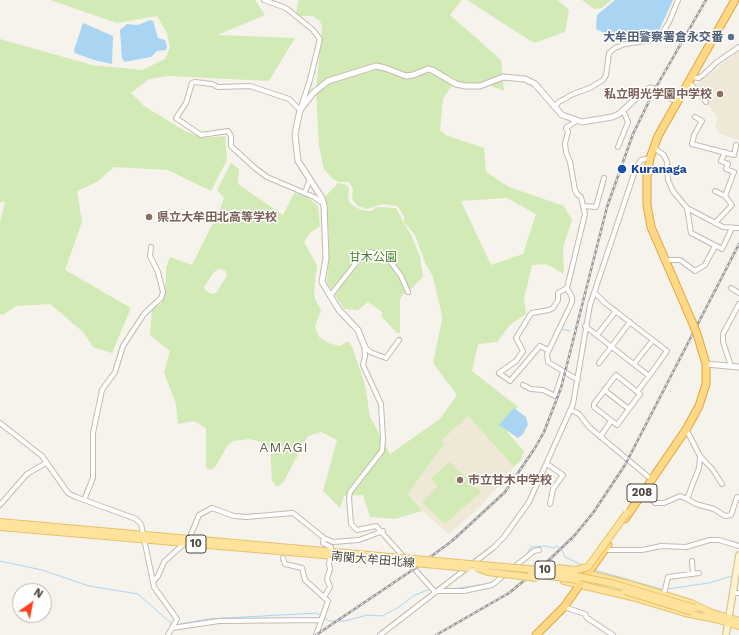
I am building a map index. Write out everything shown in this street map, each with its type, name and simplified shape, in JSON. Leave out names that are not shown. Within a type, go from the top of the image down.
[{"type":"highway","name":"208","points":[[536,635],[564,607],[581,585],[686,429],[699,406],[703,395],[706,384],[706,364],[693,324],[655,240],[648,215],[646,194],[650,158],[658,136],[735,0]]},
{"type":"main road","points":[[495,566],[535,566],[575,570],[584,569],[600,552],[643,492]]},
{"type":"main road","name":"南関大牟田北線","points":[[0,522],[331,554],[550,571],[592,579],[693,610],[714,619],[739,621]]},
{"type":"main road","name":"南関大牟田北線","points":[[0,527],[144,537]]},
{"type":"main road","points":[[726,635],[739,555]]},
{"type":"main road","name":"南関大牟田北線","points":[[392,559],[530,573],[588,582],[693,610],[710,612],[739,626]]},
{"type":"main road","points":[[477,568],[488,572],[564,581],[685,614],[714,619]]},
{"type":"main road","points":[[588,574],[664,594],[691,603],[710,612]]},
{"type":"street","points":[[264,0],[286,8],[313,30],[320,39],[310,80],[300,110],[295,134],[296,151],[298,161],[322,198],[324,204],[326,258],[322,282],[340,310],[358,330],[364,345],[365,356],[362,365],[381,404],[383,439],[382,450],[350,492],[350,520],[355,530],[361,530],[373,525],[383,531],[435,592]]},
{"type":"street","points":[[554,107],[559,102],[573,94],[590,88],[603,80],[606,75],[610,53],[615,48],[625,44],[659,39],[670,22],[678,0]]},
{"type":"street","points":[[706,102],[691,80],[699,78],[717,62],[739,47]]},
{"type":"street","points":[[300,110],[310,95],[328,81],[376,66],[406,76],[428,69],[456,84],[465,86],[480,86],[502,77],[525,79],[534,84],[562,115],[576,121],[593,122],[612,117],[623,110],[642,92],[650,88],[655,89],[678,102]]},
{"type":"street","points":[[300,110],[289,100],[250,86],[218,87],[212,84],[195,82],[192,83],[186,103],[176,118],[201,135],[228,131],[231,136],[231,146],[255,168],[268,177],[305,192],[324,204]]},
{"type":"street","points":[[618,147],[628,122],[623,110]]},
{"type":"street","points":[[695,117],[702,121],[694,135],[692,144],[734,155],[736,145]]},
{"type":"street","points":[[576,121],[566,128],[568,132],[565,143],[577,194],[581,197],[585,214],[567,288],[572,297],[572,302],[548,350],[548,362],[578,380]]},
{"type":"street","points":[[654,148],[664,155],[667,162],[668,180],[673,191],[687,208],[723,227],[739,228]]},
{"type":"street","points":[[725,152],[721,161],[728,164],[726,169],[734,172],[725,196]]},
{"type":"street","points":[[380,635],[504,537],[529,502],[571,410],[578,380],[585,326],[590,306],[636,168],[641,160],[650,158]]},
{"type":"street","points":[[584,206],[596,207],[604,178]]},
{"type":"street","points":[[305,192],[310,179]]},
{"type":"street","points":[[715,191],[725,196],[732,205],[731,208],[715,223]]},
{"type":"street","points":[[687,208],[691,233],[722,249],[732,228]]},
{"type":"street","points":[[664,260],[680,260],[695,271],[706,265],[716,246]]},
{"type":"street","points":[[84,500],[93,478],[93,433],[102,390],[115,372],[123,346],[144,314],[161,298],[163,292],[158,272],[150,256],[151,247]]},
{"type":"street","points":[[330,296],[360,258],[366,253],[371,252],[390,261],[401,276],[408,292]]},
{"type":"street","points":[[548,350],[540,346],[510,381],[499,373],[516,362],[523,351],[516,338],[532,312],[549,310],[553,308],[558,300],[558,293],[567,288]]},
{"type":"street","points":[[731,288],[739,293]]},
{"type":"street","points":[[595,293],[668,351],[637,392]]},
{"type":"street","points":[[730,366],[723,342],[724,334],[739,304]]},
{"type":"street","points":[[597,336],[616,311]]},
{"type":"street","points":[[599,363],[630,322]]},
{"type":"street","points":[[585,326],[649,376]]},
{"type":"street","points":[[364,345],[370,352],[386,358],[399,340]]},
{"type":"street","points":[[634,364],[653,340]]},
{"type":"street","points":[[706,364],[739,368]]},
{"type":"street","points":[[523,385],[531,389],[543,390],[555,396],[563,372]]},
{"type":"street","points":[[616,376],[640,394],[617,425],[594,407],[594,404],[604,390],[616,376]]},
{"type":"street","points":[[604,390],[629,409]]},
{"type":"street","points":[[571,410],[579,414],[588,427],[651,479]]},
{"type":"street","points":[[600,437],[611,421]]},
{"type":"street","points":[[0,423],[42,456],[63,488],[68,493],[136,519],[141,524],[154,587],[177,619],[168,635]]},
{"type":"street","points":[[686,429],[700,456],[713,470],[722,484]]},
{"type":"street","points":[[687,499],[699,468],[700,456]]},
{"type":"street","points":[[0,505],[27,474],[46,463]]},
{"type":"street","points":[[547,464],[563,475],[553,489],[550,504]]},
{"type":"street","points":[[643,492],[655,503],[664,503],[680,496],[696,504],[714,509],[725,516],[731,515],[737,497],[739,498]]},
{"type":"street","points":[[153,582],[158,576],[164,562],[186,541],[200,515],[212,508],[234,516],[246,517],[293,513],[324,538],[333,542],[359,540],[383,531]]},
{"type":"street","points":[[324,538],[323,543],[331,547],[329,564],[330,569],[327,579],[330,586],[324,596]]},
{"type":"street","points":[[604,550],[642,550],[661,546],[686,548],[710,540],[719,540],[739,546]]},
{"type":"street","points":[[435,592],[464,591],[492,585],[534,551],[539,550]]},
{"type":"street","points":[[283,558],[285,564],[302,568],[305,580],[328,601],[320,620],[316,635]]},
{"type":"street","points":[[692,561],[693,574]]},
{"type":"street","points":[[664,594],[668,577],[699,573]]},
{"type":"street","points":[[732,593],[739,593]]},
{"type":"street","points":[[564,607],[585,614],[588,618],[613,635]]},
{"type":"street","points":[[172,628],[219,621],[320,620]]},
{"type":"shaded area","name":"私立明光学園中学校","points":[[739,51],[739,140],[720,134],[715,126],[718,118],[694,86]]},
{"type":"shaded area","name":"市立甘木中学校","points":[[468,416],[514,467],[480,507],[449,534],[422,511],[408,494],[444,444],[442,440]]},
{"type":"green space","points":[[50,0],[255,0],[265,15],[217,35],[295,38],[269,81],[168,76],[149,79],[131,93],[144,106],[185,131],[203,138],[225,136],[227,160],[211,191],[168,170],[114,167],[97,182],[77,191],[82,222],[65,270],[131,308],[112,353],[93,347],[83,332],[50,304],[17,306],[2,315],[0,314],[0,223],[5,201],[0,203],[0,39],[92,65],[142,70],[165,59],[170,48],[167,33],[157,16],[117,23]]},
{"type":"green space","points":[[298,0],[462,0],[450,15],[501,60],[504,91],[486,84],[451,87],[443,99],[440,130],[446,135],[484,148],[486,172],[509,187],[564,206],[572,220],[563,248],[564,274],[546,264],[532,265],[524,299],[526,314],[510,325],[497,342],[478,344],[472,371],[518,407],[500,424],[524,451],[521,460],[514,467],[468,416],[442,440],[444,444],[408,494],[422,511],[395,519],[370,517],[363,495],[344,496],[340,508],[323,491],[337,440],[321,432],[308,436],[284,481],[279,486],[276,486],[272,481],[270,449],[262,442],[249,439],[233,441],[228,445],[215,467],[210,470],[206,468],[206,428],[194,421],[178,424],[176,404],[164,373],[170,351],[150,335],[152,309],[161,304],[166,281],[166,268],[170,257],[192,265],[220,209],[224,198],[217,190],[231,163],[239,169],[238,184],[283,215],[294,193],[306,196],[318,206],[320,226],[310,233],[304,242],[317,265],[314,290],[315,299],[321,310],[315,327],[319,337],[328,343],[340,346],[348,341],[353,349],[365,385],[370,417],[390,454],[440,419],[457,395],[433,363],[442,320],[441,311],[433,277],[426,265],[415,235],[404,222],[404,216],[397,206],[382,204],[367,209],[358,206],[352,199],[353,189],[349,182],[339,182],[333,179],[324,169],[319,146],[316,92],[322,27],[320,21],[313,16],[296,16]],"holes":[[[507,198],[536,214],[523,254],[491,265],[461,201]],[[219,269],[225,270],[227,276],[216,293],[212,294],[206,291],[204,287],[214,272]]]},
{"type":"green space","points":[[467,0],[557,0],[569,10],[565,32],[534,43]]},
{"type":"green space","points":[[582,0],[611,0],[602,8],[594,9]]},
{"type":"green space","name":"甘木公園","points":[[338,183],[347,185],[349,189],[348,200],[352,205],[361,210],[372,211],[376,207],[396,208],[412,237],[420,257],[423,277],[411,289],[403,294],[400,300],[400,333],[397,333],[382,317],[382,312],[368,302],[358,310],[344,309],[327,283],[329,234],[325,197]]},
{"type":"green space","points":[[449,462],[481,492],[445,524],[422,502],[438,486],[431,479]]},
{"type":"water","points":[[615,0],[673,0],[656,37],[624,42],[596,29],[597,15]]},
{"type":"water","points":[[150,20],[153,21],[158,38],[165,40],[167,46],[166,50],[157,51],[151,57],[124,62],[122,58],[120,30],[127,24],[138,25]]},
{"type":"water","points":[[83,23],[113,36],[112,64],[94,60],[75,53],[74,50]]},
{"type":"water","points":[[514,408],[526,417],[528,424],[523,434],[518,438],[499,425]]},
{"type":"waterway","points":[[560,329],[570,331]]},
{"type":"waterway","points":[[525,556],[531,547],[546,546],[554,548],[557,546],[563,552],[565,557],[582,565]]},
{"type":"waterway","points":[[0,561],[42,570],[89,586],[138,594],[172,624]]},
{"type":"waterway","points":[[595,570],[664,590]]},
{"type":"waterway","points":[[667,589],[709,583],[732,576]]},
{"type":"waterway","points":[[453,589],[486,584]]},
{"type":"waterway","points":[[325,618],[329,621],[345,621],[367,615],[382,616],[399,607],[413,596],[430,589]]},
{"type":"waterway","points":[[175,625],[208,619],[317,613],[322,616]]},
{"type":"railway","points":[[316,635],[414,569],[452,541],[505,492],[535,448],[544,432],[561,388],[607,207],[633,134],[655,89],[706,0]]},
{"type":"railway","points":[[436,635],[509,593],[549,560],[574,536],[593,513],[625,465],[739,244]]},
{"type":"place","name":"大牟田警察署倉永交番","points":[[731,37]]},
{"type":"place","name":"私立明光学園中学校","points":[[720,94]]},
{"type":"place","name":"Kuranaga","points":[[622,169]]},
{"type":"place","name":"県立大牟田北高等学校","points":[[149,217]]},
{"type":"place","name":"市立甘木中学校","points":[[460,480]]},
{"type":"district","name":"AMAGI","points":[[284,448]]}]
